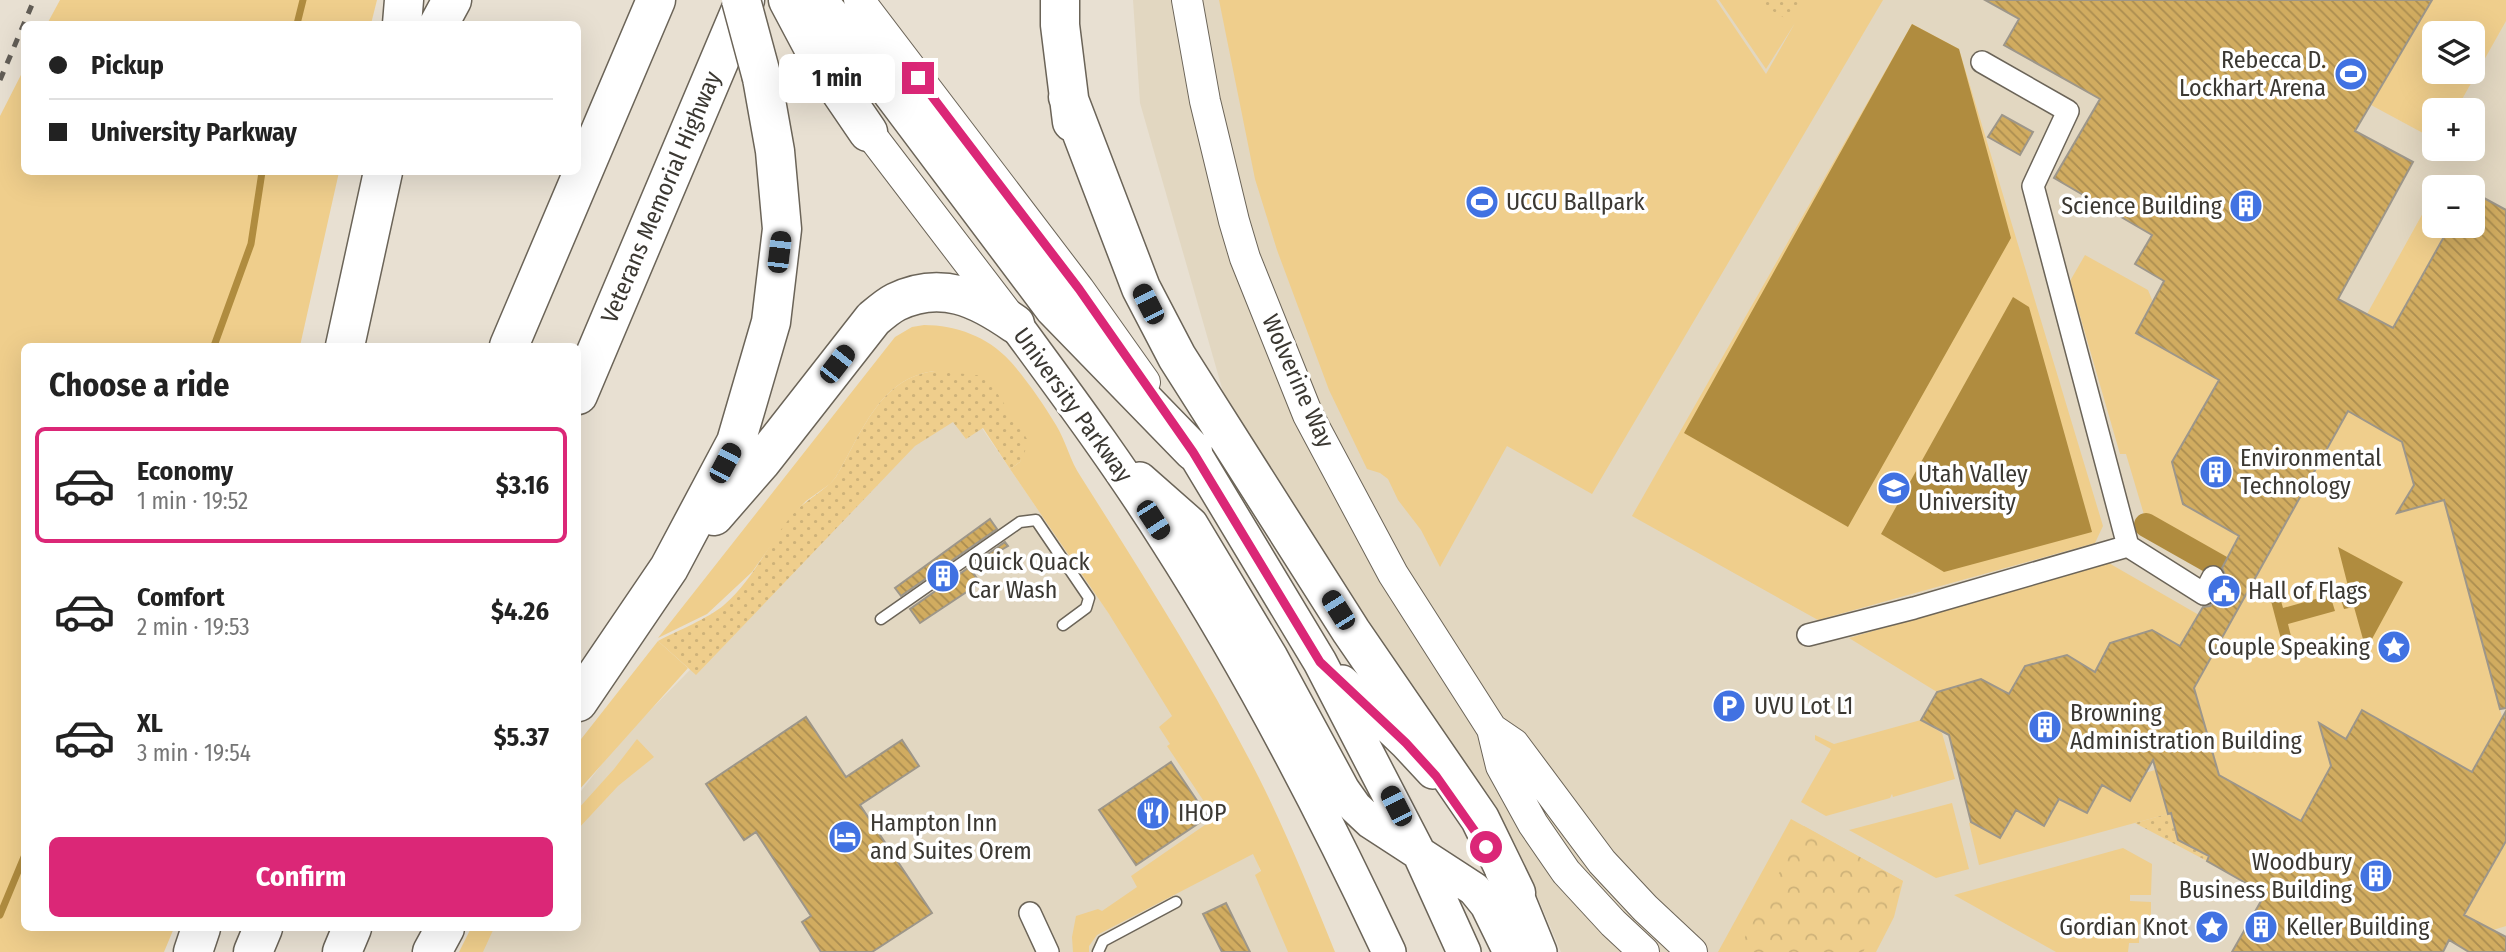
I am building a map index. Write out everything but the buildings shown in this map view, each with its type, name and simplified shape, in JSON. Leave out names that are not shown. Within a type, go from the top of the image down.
[{"type":"highway","points":[[402,21],[404,0]]},
{"type":"highway","points":[[441,21],[452,0]]},
{"type":"highway","points":[[510,343],[656,0]]},
{"type":"highway","points":[[581,698],[668,568],[736,442],[771,322],[782,229],[775,151],[762,78],[743,0]]},
{"type":"highway","name":"Veterans Memorial Highway","points":[[581,388],[743,0]]},
{"type":"highway","points":[[1060,0],[1068,97],[1083,178],[1109,261],[1136,329],[1193,452]]},
{"type":"highway","points":[[792,10],[878,75],[1054,308],[1193,452]]},
{"type":"highway","points":[[792,10],[823,66],[868,131]]},
{"type":"highway","points":[[1068,97],[1140,288],[1167,338],[1351,631],[1480,819],[1516,893]]},
{"type":"highway","points":[[346,343],[382,175]]},
{"type":"highway","points":[[668,568],[761,462],[873,319],[895,302],[943,293],[967,296],[988,305],[1015,324]]},
{"type":"highway","points":[[193,952],[200,931]]},
{"type":"highway","points":[[253,952],[262,931]]},
{"type":"highway","points":[[342,952],[351,931]]},
{"type":"highway","points":[[432,952],[443,931]]},
{"type":"main road","points":[[859,0],[1079,289],[1193,452],[1320,662],[1420,855],[1464,952]]},
{"type":"main road","name":"Wolverine Way","points":[[1187,0],[1205,101],[1234,221],[1245,258],[1308,415],[1393,574],[1492,729],[1501,766],[1532,824],[1566,872],[1644,952]]},
{"type":"main road","name":"University Parkway","points":[[868,131],[1109,452],[1174,553],[1270,716],[1334,838],[1386,949]]},
{"type":"main road","points":[[1109,452],[1191,524],[1258,634],[1343,790],[1355,807],[1371,822],[1474,889],[1487,905],[1510,952]]},
{"type":"main road","points":[[1320,662],[1406,743],[1436,776],[1472,824],[1516,893],[1540,952]]},
{"type":"main road","name":"Wolverine Way","points":[[1492,729],[1514,744],[1602,862],[1644,908],[1692,952]]},
{"type":"street","points":[[1982,62],[2068,111],[2033,186],[2128,546],[2204,594],[2213,577]]},
{"type":"street","points":[[1808,635],[1914,608],[2128,546]]},
{"type":"street","points":[[1030,913],[1048,952]]},
{"type":"lane","points":[[881,620],[1020,523],[1036,520],[1089,598],[1086,608],[1063,625]]},
{"type":"lane","points":[[1098,952],[1102,941],[1176,902]]},
{"type":"shaded area","name":"Utah Valley University","points":[[1133,0],[2506,0],[2506,952],[1561,952],[1538,898],[1486,807],[1340,582],[1224,395],[1140,103]]},
{"type":"shaded area","points":[[1912,24],[1959,49],[2011,238],[1848,527],[1684,433]]},
{"type":"shaded area","points":[[2013,297],[2029,307],[2092,532],[1944,572],[1881,534]]},
{"type":"shaded area","points":[[960,396],[1234,796],[1289,952],[474,952],[483,931],[581,931],[581,791],[619,742]]},
{"type":"shaded area","points":[[2338,547],[2403,582],[2366,650],[2354,607],[2344,609],[2339,594],[2349,590]]},
{"type":"shaded area","points":[[2259,582],[2279,594],[2283,608],[2330,595],[2335,611],[2288,624],[2291,636],[2281,639],[2271,601],[2254,591]]},
{"type":"green space","points":[[60,0],[377,0],[372,21],[49,21]]},
{"type":"green space","points":[[1219,0],[1716,0],[1766,74],[1795,23],[1766,69],[1719,0],[1883,0],[1592,494],[1507,446],[1440,567],[1421,530],[1398,500],[1388,479],[1367,469],[1329,390],[1277,250],[1255,179]]},
{"type":"green space","points":[[1753,0],[1802,0],[1790,21]]},
{"type":"green space","points":[[2432,0],[2506,0],[2506,21],[2485,58],[2485,21],[2422,21],[2422,84],[2471,84],[2463,98],[2422,98],[2422,133],[2371,105]]},
{"type":"green space","points":[[1912,24],[1959,49],[2103,526],[2095,543],[1818,620],[1632,516]]},
{"type":"green space","points":[[21,75],[21,175],[338,175],[301,343],[21,343],[21,931],[173,931],[164,952],[0,952],[0,116]]},
{"type":"green space","points":[[2422,215],[2422,238],[2443,238],[2393,328],[2367,314]]},
{"type":"green space","points":[[2085,255],[2148,290],[2153,302],[2136,334],[2220,380],[2172,462],[2183,504],[2239,536],[2224,565],[2145,518],[2126,454],[2120,454],[2070,281]]},
{"type":"green space","points":[[924,325],[959,330],[991,345],[1015,367],[1046,409],[1077,471],[1173,625],[1239,739],[1279,821],[1335,952],[1288,952],[1255,875],[1261,871],[1253,854],[1097,935],[1089,946],[1089,952],[1073,952],[1072,937],[1076,916],[1098,909],[1102,911],[1137,887],[1131,876],[1215,818],[1167,746],[1170,744],[1159,727],[1172,716],[1109,614],[1010,469],[1020,462],[1022,453],[935,371],[900,384],[886,396],[864,426],[836,477],[793,515],[752,572],[707,614],[658,638],[895,337],[912,327]]},
{"type":"green space","points":[[935,371],[986,376],[1029,442],[1020,462],[1010,469],[983,428],[966,439],[953,422],[915,446],[696,675],[658,641],[724,605],[752,573],[792,515],[836,477],[864,426],[886,396],[900,384]]},
{"type":"green space","points":[[2348,411],[2402,442],[2414,485],[2398,513],[2444,500],[2502,717],[2472,772],[2362,710],[2346,739],[2320,724],[2331,766],[2301,821],[2219,775],[2194,688]]},
{"type":"green space","points":[[2107,562],[2199,615],[2180,646],[2152,630],[2110,643],[2095,672],[2067,655],[2025,666],[2009,694],[1981,679],[1937,692],[1849,638]]},
{"type":"green space","points":[[658,641],[688,668],[581,788],[581,739]]},
{"type":"green space","points":[[1921,720],[1942,733],[1955,779],[1893,797],[1892,794],[1890,798],[1826,816],[1801,802],[1831,749],[1815,740],[1815,735],[1834,744]]},
{"type":"green space","points":[[637,739],[654,757],[618,786],[581,826],[581,806]]},
{"type":"green space","points":[[2157,766],[2167,799],[2164,800],[2168,814],[1979,865],[1969,823],[2000,838],[2016,810],[2044,825],[2059,799],[2087,813],[2102,785],[2130,800],[2145,773],[2155,770]]},
{"type":"green space","points":[[1952,803],[1969,869],[1936,878],[1849,830]]},
{"type":"green space","points":[[2171,813],[2178,840],[2209,856],[2207,861],[2135,823]]},
{"type":"green space","points":[[1791,819],[1903,881],[1894,917],[1876,952],[1718,952]]},
{"type":"green space","points":[[1804,826],[1903,881],[1863,952],[1737,952]]},
{"type":"green space","points":[[2506,841],[2506,926],[2493,930],[2464,915]]},
{"type":"green space","points":[[2123,848],[2152,864],[2151,895],[2130,895],[2130,901],[2151,902],[2151,924],[2139,924],[2139,943],[2129,943],[2128,952],[2056,952],[1954,895]]},
{"type":"green space","points":[[470,931],[493,931],[483,952],[459,952]]},
{"type":"waterway","points":[[298,21],[303,0]]},
{"type":"waterway","points":[[215,343],[251,244],[262,175]]},
{"type":"waterway","points":[[2146,525],[2222,568]]},
{"type":"waterway","points":[[0,915],[21,864]]},
{"type":"railway","points":[[25,21],[34,0]]},
{"type":"railway","points":[[0,80],[21,31]]},
{"type":"place","name":"Rebecca D. Lockhart Arena","points":[[2351,74]]},
{"type":"place","name":"UCCU Ballpark","points":[[1482,202]]},
{"type":"place","name":"Science Building","points":[[2246,206]]},
{"type":"place","name":"Environmental Technology","points":[[2216,472]]},
{"type":"place","name":"Utah Valley University","points":[[1894,488]]},
{"type":"place","name":"Quick Quack Car Wash","points":[[943,576]]},
{"type":"place","name":"Hall of Flags","points":[[2224,591]]},
{"type":"place","name":"Couple Speaking","points":[[2394,647]]},
{"type":"place","name":"UVU Lot L1","points":[[1729,706]]},
{"type":"place","name":"Browning Administration Building","points":[[2045,727]]},
{"type":"place","name":"IHOP","points":[[1153,813]]},
{"type":"place","name":"Hampton Inn and Suites Orem","points":[[845,837]]},
{"type":"place","name":"Woodbury Business Building","points":[[2376,876]]},
{"type":"place","name":"Gordian Knot","points":[[2212,927]]},
{"type":"place","name":"Keller Building","points":[[2261,927]]},
{"type":"route","points":[[918,78],[1079,289],[1193,452],[1320,662],[1406,743],[1436,776],[1486,847]]}]
